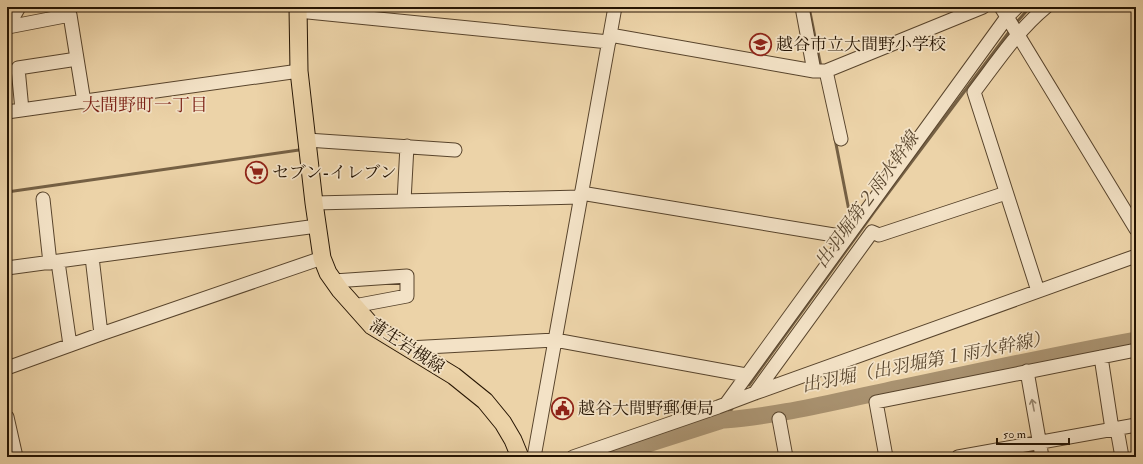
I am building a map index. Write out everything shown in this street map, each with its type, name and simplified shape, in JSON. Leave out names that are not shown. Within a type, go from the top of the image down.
[{"type":"main road","name":"蒲生岩槻線","points":[[298,9],[299,71],[317,226],[322,258],[328,273],[340,290],[372,326],[454,376],[485,401],[503,423],[513,440],[520,457]]},
{"type":"street","points":[[7,27],[19,7]]},
{"type":"street","points":[[534,457],[615,7]]},
{"type":"street","points":[[802,7],[841,139]]},
{"type":"street","points":[[298,9],[609,39],[820,71],[983,7]]},
{"type":"street","points":[[726,404],[846,237],[1004,12],[1017,7]]},
{"type":"street","points":[[1038,291],[974,92],[1017,35],[1032,18],[1046,7]]},
{"type":"street","points":[[1004,12],[1136,230]]},
{"type":"street","points":[[7,27],[70,15],[84,102]]},
{"type":"street","points":[[22,110],[18,68],[77,59]]},
{"type":"street","points":[[7,112],[299,71]]},
{"type":"street","points":[[307,140],[456,150]]},
{"type":"street","points":[[404,201],[407,146]]},
{"type":"street","points":[[755,393],[872,232],[879,235],[1006,193]]},
{"type":"street","points":[[314,203],[581,195],[846,237]]},
{"type":"street","points":[[42,200],[70,345]]},
{"type":"street","points":[[7,268],[317,226]]},
{"type":"street","points":[[573,457],[726,404],[1136,256]]},
{"type":"street","points":[[92,257],[101,334]]},
{"type":"street","points":[[7,368],[322,258]]},
{"type":"street","points":[[334,281],[406,276],[408,296],[354,306]]},
{"type":"street","points":[[408,348],[555,340],[746,375]]},
{"type":"street","points":[[886,457],[876,402],[1136,350]]},
{"type":"street","points":[[1101,357],[1122,457]]},
{"type":"street","points":[[1027,372],[1042,457]]},
{"type":"street","points":[[7,417],[16,457]]},
{"type":"street","points":[[779,419],[786,457]]},
{"type":"street","points":[[961,457],[1136,425]]},
{"type":"waterway","points":[[809,7],[821,67]]},
{"type":"waterway","name":"出羽堀第２雨水幹線","points":[[1016,23],[1030,7]]},
{"type":"waterway","name":"出羽堀第２雨水幹線","points":[[749,385],[874,212],[1009,32]]},
{"type":"waterway","points":[[835,139],[851,221],[854,223]]},
{"type":"waterway","points":[[7,192],[299,150]]},
{"type":"waterway","name":"出羽堀（出羽堀第１雨水幹線）","points":[[724,420],[805,408],[1042,358],[1136,340]]},
{"type":"waterway","name":"出羽堀第２雨水幹線","points":[[724,420],[734,406]]},
{"type":"waterway","name":"出羽堀（出羽堀第１雨水幹線）","points":[[611,457],[720,421]]},
{"type":"place","name":"越谷市立大間野小学校","points":[[760,44]]},
{"type":"place","name":"セブン-イレブン","points":[[257,172]]},
{"type":"place","name":"越谷大間野郵便局","points":[[562,408]]},
{"type":"district","name":"大間野町一丁目","points":[[145,105]]}]
